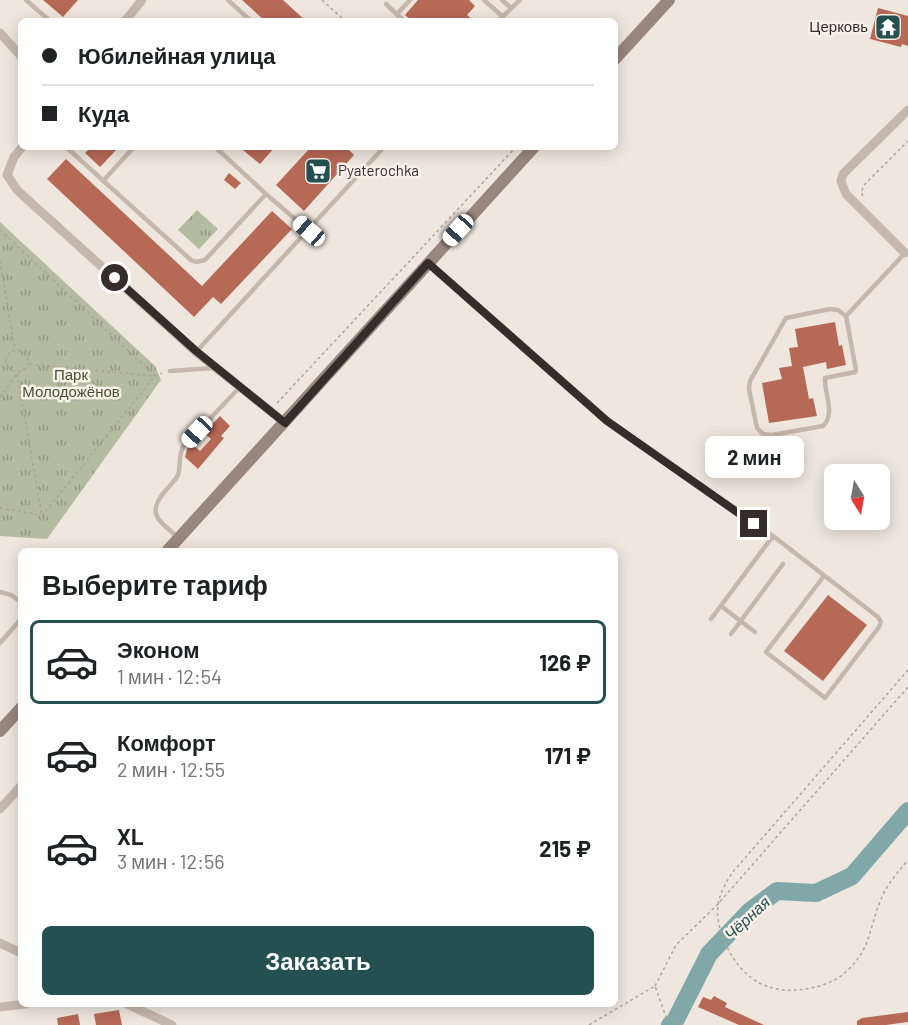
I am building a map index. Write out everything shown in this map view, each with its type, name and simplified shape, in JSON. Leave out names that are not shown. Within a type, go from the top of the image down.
[{"type":"main road","points":[[618,56],[669,0]]},
{"type":"main road","points":[[170,548],[531,150]]},
{"type":"main road","points":[[0,731],[18,711]]},
{"type":"street","points":[[127,18],[142,0]]},
{"type":"street","points":[[0,33],[18,53]]},
{"type":"street","points":[[906,251],[846,194],[841,181],[843,174],[908,110]]},
{"type":"street","points":[[20,150],[2,176],[196,351],[285,423]]},
{"type":"street","points":[[0,808],[18,789]]},
{"type":"street","points":[[0,943],[18,952]]},
{"type":"street","points":[[0,1007],[18,1005]]},
{"type":"street","points":[[133,1007],[172,1025]]},
{"type":"lane","points":[[228,0],[248,18]]},
{"type":"lane","points":[[397,14],[410,0]]},
{"type":"lane","points":[[484,0],[502,16],[520,0]]},
{"type":"lane","points":[[502,0],[510,8]]},
{"type":"lane","points":[[29,1],[47,18]]},
{"type":"lane","points":[[386,4],[402,18]]},
{"type":"lane","points":[[69,150],[187,257],[196,262],[205,260],[266,194]]},
{"type":"lane","points":[[103,181],[131,150]]},
{"type":"lane","points":[[218,150],[309,231]]},
{"type":"lane","points":[[196,351],[381,150]]},
{"type":"lane","points":[[846,316],[906,251]]},
{"type":"lane","points":[[428,263],[615,427],[773,536],[878,617],[881,622],[879,627],[821,703]]},
{"type":"lane","points":[[830,309],[838,310],[846,316],[856,370],[825,378],[829,412],[826,424],[771,435],[763,434],[757,428],[749,385],[783,321],[789,317],[830,309]]},
{"type":"lane","points":[[170,371],[216,368]]},
{"type":"lane","points":[[179,538],[157,517],[156,501],[177,478],[179,454],[183,447],[240,387]]},
{"type":"lane","points":[[711,620],[773,536]]},
{"type":"lane","points":[[731,634],[783,564]]},
{"type":"lane","points":[[762,658],[824,576]]},
{"type":"lane","points":[[0,592],[18,600]]},
{"type":"lane","points":[[721,606],[755,632]]},
{"type":"lane","points":[[0,643],[18,622]]},
{"type":"lane","points":[[766,652],[825,698]]},
{"type":"path","points":[[322,0],[342,18]]},
{"type":"path","points":[[863,196],[861,192],[865,184],[908,141]]},
{"type":"path","points":[[270,410],[513,150]]},
{"type":"path","points":[[0,230],[154,376]]},
{"type":"path","points":[[0,261],[15,350]]},
{"type":"path","points":[[0,397],[17,374],[28,364],[27,355],[15,350],[10,352],[5,359]]},
{"type":"path","points":[[0,359],[5,359]]},
{"type":"path","points":[[5,359],[8,369],[17,374]]},
{"type":"path","points":[[28,364],[154,376],[170,371]]},
{"type":"path","points":[[17,374],[42,516]]},
{"type":"path","points":[[42,516],[154,376]]},
{"type":"path","points":[[0,508],[42,516]]},
{"type":"path","points":[[908,670],[732,873],[718,904],[718,921],[730,954],[739,968],[750,977],[763,985],[780,990],[799,990],[820,986],[839,977],[864,952],[882,897],[894,876],[908,860]]},
{"type":"path","points":[[589,1025],[655,986],[676,945],[718,904],[908,687]]},
{"type":"path","points":[[655,986],[666,1017],[683,1025]]},
{"type":"green space","points":[[197,210],[218,229],[199,249],[178,230]]},
{"type":"green space","name":"Парк Молодожёнов","points":[[0,222],[155,366],[161,380],[47,539],[0,536]]},
{"type":"building","points":[[43,0],[78,0],[63,17]]},
{"type":"building","points":[[242,0],[283,0],[303,18],[262,18]]},
{"type":"building","points":[[418,0],[469,0],[475,6],[467,15],[470,18],[408,18],[405,15]]},
{"type":"building","points":[[878,8],[908,16],[908,46],[902,44],[901,47],[870,39]]},
{"type":"building","points":[[88,150],[116,150],[100,167],[85,153]]},
{"type":"building","points":[[243,150],[272,150],[260,164]]},
{"type":"building","points":[[308,150],[349,150],[354,155],[304,211],[276,185]]},
{"type":"building","points":[[66,159],[202,286],[272,211],[292,229],[221,304],[213,297],[194,317],[47,179]]},
{"type":"building","points":[[229,173],[241,183],[235,189],[224,180]]},
{"type":"building","points":[[835,322],[839,346],[842,345],[846,365],[827,369],[826,362],[803,367],[809,399],[813,398],[817,416],[769,423],[762,383],[782,379],[779,368],[792,366],[789,348],[798,347],[795,329]]},
{"type":"building","points":[[220,416],[230,426],[221,436],[224,438],[198,469],[185,457],[187,449],[192,444],[200,451],[211,439],[204,433]]},
{"type":"building","points":[[828,595],[867,625],[823,681],[784,651]]},
{"type":"building","points":[[714,996],[727,1003],[725,1007],[764,1025],[739,1025],[698,1007],[703,997],[711,1000]]},
{"type":"building","points":[[119,1010],[122,1025],[96,1025],[94,1014]]},
{"type":"building","points":[[908,1012],[908,1022],[857,1025],[857,1021],[862,1018]]},
{"type":"building","points":[[78,1014],[80,1025],[58,1025],[57,1018]]},
{"type":"waterway","name":"Чёрная","points":[[670,1025],[674,1023],[709,954],[750,911],[777,891],[816,893],[852,876],[908,811]]},
{"type":"place","name":"Церковь","points":[[888,27]]},
{"type":"place","name":"Pyaterochka","points":[[318,171]]},
{"type":"route","points":[[115,278],[196,351],[285,423],[428,263],[607,421],[754,524]]}]
